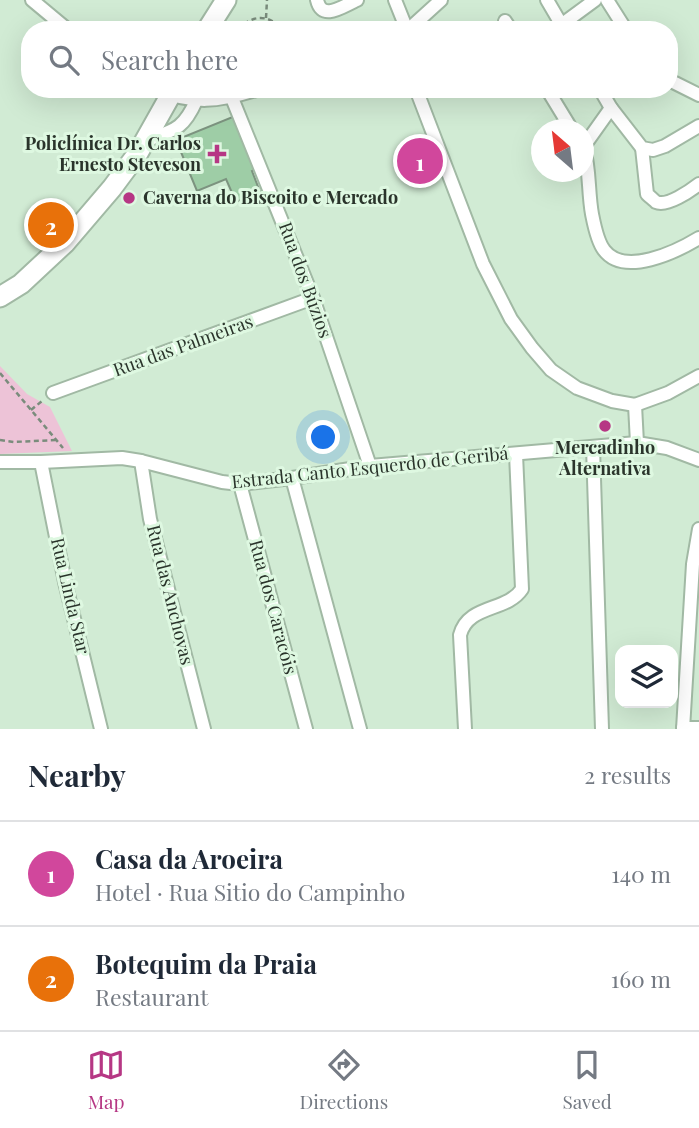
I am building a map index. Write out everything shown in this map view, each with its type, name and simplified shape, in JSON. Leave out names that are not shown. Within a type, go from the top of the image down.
[{"type":"main road","points":[[213,21],[226,0]]},
{"type":"main road","points":[[0,297],[21,284],[65,243],[112,188],[145,141],[163,98]]},
{"type":"street","points":[[32,0],[57,21]]},
{"type":"street","points":[[317,0],[324,12],[357,0]]},
{"type":"street","points":[[394,0],[403,21]]},
{"type":"street","points":[[417,21],[441,0]]},
{"type":"street","points":[[547,0],[559,21]]},
{"type":"street","points":[[570,21],[595,0]]},
{"type":"street","points":[[607,0],[620,21]]},
{"type":"street","points":[[678,84],[699,94]]},
{"type":"street","points":[[186,98],[215,101],[232,98]]},
{"type":"street","name":"Rua dos Búzios","points":[[232,98],[313,299],[370,466]]},
{"type":"street","points":[[419,98],[482,264],[511,319],[551,370],[577,388],[612,401],[635,405],[668,393],[699,376]]},
{"type":"street","points":[[552,98],[565,119]]},
{"type":"street","points":[[605,98],[642,148],[647,194],[655,202],[665,203],[699,184]]},
{"type":"street","points":[[145,141],[172,131],[184,122],[196,101]]},
{"type":"street","points":[[594,132],[611,108]]},
{"type":"street","points":[[642,148],[653,150],[665,146],[699,126]]},
{"type":"street","points":[[589,182],[592,213],[602,248],[611,257],[630,264],[659,257],[699,239]]},
{"type":"street","name":"Rua das Palmeiras","points":[[53,393],[313,299]]},
{"type":"street","points":[[635,405],[637,443]]},
{"type":"street","name":"Estrada Canto Esquerdo de Geribá","points":[[0,462],[122,458],[240,484],[370,466],[637,443],[667,449],[699,460]]},
{"type":"street","points":[[593,447],[602,729]]},
{"type":"street","points":[[465,729],[460,635],[462,626],[468,619],[514,597],[522,589],[516,454]]},
{"type":"street","name":"Rua das Anchovas","points":[[141,461],[150,519],[204,729]]},
{"type":"street","name":"Rua Linda Star","points":[[41,462],[65,582],[102,729]]},
{"type":"street","points":[[292,478],[360,729]]},
{"type":"street","name":"Rua dos Caracóis","points":[[240,484],[306,729]]},
{"type":"street","points":[[699,529],[693,564],[683,729],[699,728]]},
{"type":"path","points":[[266,18],[267,0]]},
{"type":"path","points":[[247,21],[256,18],[273,21]]},
{"type":"path","points":[[0,373],[73,460]]},
{"type":"path","points":[[0,440],[56,440]]},
{"type":"shaded area","points":[[0,366],[27,394],[50,407],[72,451],[0,454]]},
{"type":"building","name":"Policlínica Dr. Carlos Ernesto Steveson","points":[[235,116],[257,169],[252,171],[260,192],[236,202],[226,179],[197,191],[176,140]]},
{"type":"place","name":"Policlínica Dr. Carlos Ernesto Steveson","points":[[217,154]]},
{"type":"place","name":"Casa da Aroeira","points":[[420,161]]},
{"type":"place","name":"Caverna do Biscoito e Mercado","points":[[129,198]]},
{"type":"place","name":"Botequim da Praia","points":[[51,225]]},
{"type":"place","name":"Mercadinho Alternativa","points":[[605,426]]}]
